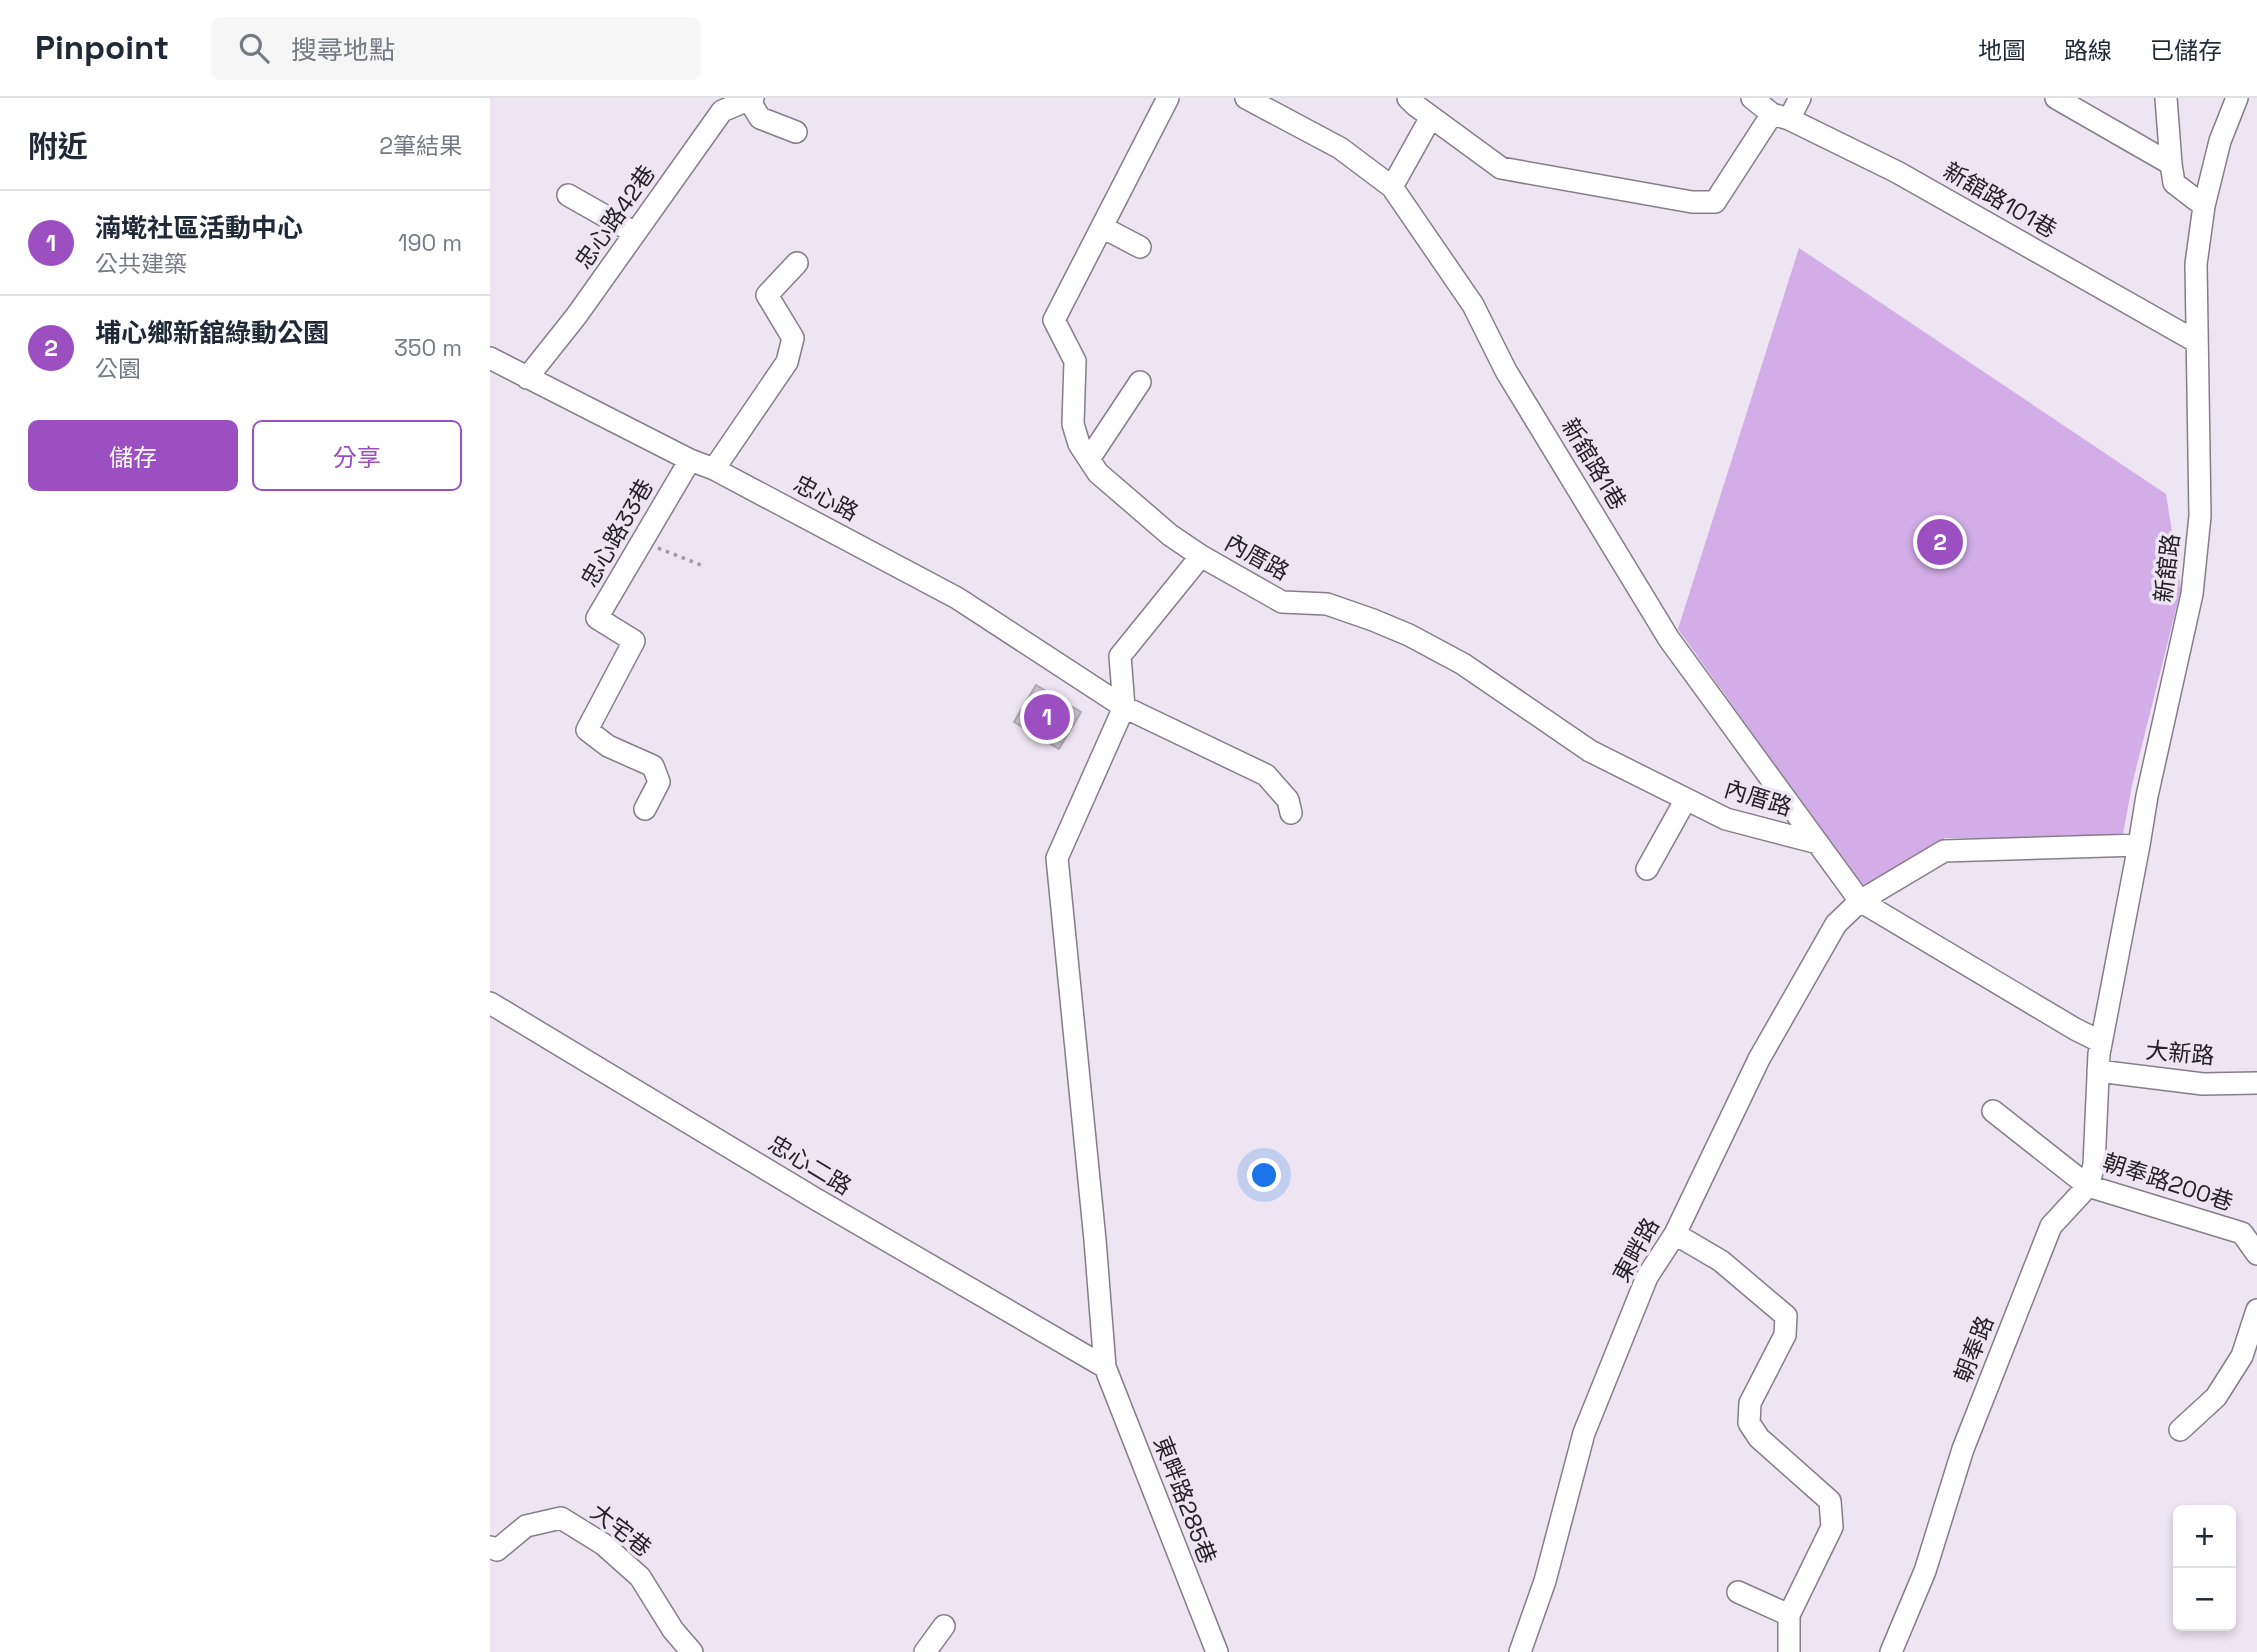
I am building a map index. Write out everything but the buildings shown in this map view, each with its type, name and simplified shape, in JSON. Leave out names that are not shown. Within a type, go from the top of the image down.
[{"type":"street","name":"內厝路","points":[[1168,98],[1054,320],[1075,361],[1073,424],[1079,444],[1098,473],[1170,535],[1201,556],[1282,602],[1327,604],[1409,635],[1463,664],[1590,751],[1726,819],[1818,843]]},
{"type":"street","name":"新舘路1巷","points":[[1246,98],[1340,148],[1392,187],[1473,305],[1507,372],[1669,639],[1860,901]]},
{"type":"street","name":"新舘路101巷","points":[[1752,98],[1780,116],[1897,172],[2197,342]]},
{"type":"street","points":[[1392,187],[1418,105],[1501,168],[1692,202],[1715,202],[1780,116],[1800,98]]},
{"type":"street","points":[[2056,98],[2171,164]]},
{"type":"street","points":[[2166,98],[2174,183],[2204,206]]},
{"type":"street","name":"新舘路","points":[[2098,1071],[2101,1042],[2147,796],[2192,594],[2200,516],[2196,264],[2204,206],[2220,141],[2237,98]]},
{"type":"street","points":[[751,99],[760,118],[796,132]]},
{"type":"street","name":"忠心路42巷","points":[[527,378],[577,315],[722,111],[751,99]]},
{"type":"street","points":[[568,195],[635,233]]},
{"type":"street","points":[[1102,227],[1140,247]]},
{"type":"street","points":[[714,469],[788,362],[793,338],[767,295],[797,263]]},
{"type":"street","name":"忠心路","points":[[490,358],[690,460],[714,469],[957,598],[1124,707],[1266,775],[1288,800],[1291,813]]},
{"type":"street","points":[[1089,459],[1140,382]]},
{"type":"street","name":"忠心路33巷","points":[[645,809],[659,782],[653,766],[608,746],[587,730],[634,641],[597,618],[690,460]]},
{"type":"street","points":[[1124,707],[1120,656],[1201,556]]},
{"type":"street","name":"東畔路285巷","points":[[1124,707],[1058,858],[1105,1367],[1217,1652]]},
{"type":"street","points":[[1647,869],[1686,799]]},
{"type":"street","name":"東畔路","points":[[1520,1652],[1545,1581],[1584,1433],[1647,1277],[1675,1234],[1759,1059],[1836,924],[1860,901],[1944,851],[2139,845]]},
{"type":"street","points":[[1860,901],[2064,1023],[2101,1042]]},
{"type":"street","name":"忠心二路","points":[[490,1003],[814,1198],[1105,1367]]},
{"type":"street","points":[[2088,1186],[2094,1165],[2098,1071]]},
{"type":"street","name":"大新路","points":[[2098,1071],[2203,1083],[2257,1083]]},
{"type":"street","name":"朝奉路200巷","points":[[1993,1111],[2088,1186],[2242,1233],[2257,1254]]},
{"type":"street","name":"朝奉路","points":[[1891,1652],[1925,1571],[1963,1449],[2051,1226],[2088,1186]]},
{"type":"street","points":[[1675,1234],[1721,1261],[1786,1316],[1785,1335],[1750,1403],[1749,1423],[1759,1438],[1830,1501],[1832,1527],[1789,1615],[1789,1652]]},
{"type":"street","points":[[2180,1430],[2216,1397],[2242,1356],[2257,1310]]},
{"type":"street","name":"大宅巷","points":[[490,1547],[497,1550],[526,1526],[561,1518],[603,1544],[640,1577],[673,1630],[692,1652]]},
{"type":"street","points":[[1738,1592],[1789,1615]]},
{"type":"street","points":[[925,1652],[944,1626]]},
{"type":"path","points":[[643,542],[701,565]]},
{"type":"shaded area","points":[[1799,248],[2166,494],[2181,589],[2132,785],[2122,840],[1945,838],[1865,891],[1678,629]]},
{"type":"place","name":"埔心鄉新舘綠動公園","points":[[1940,542]]},
{"type":"place","name":"湳墘社區活動中心","points":[[1047,717]]}]
